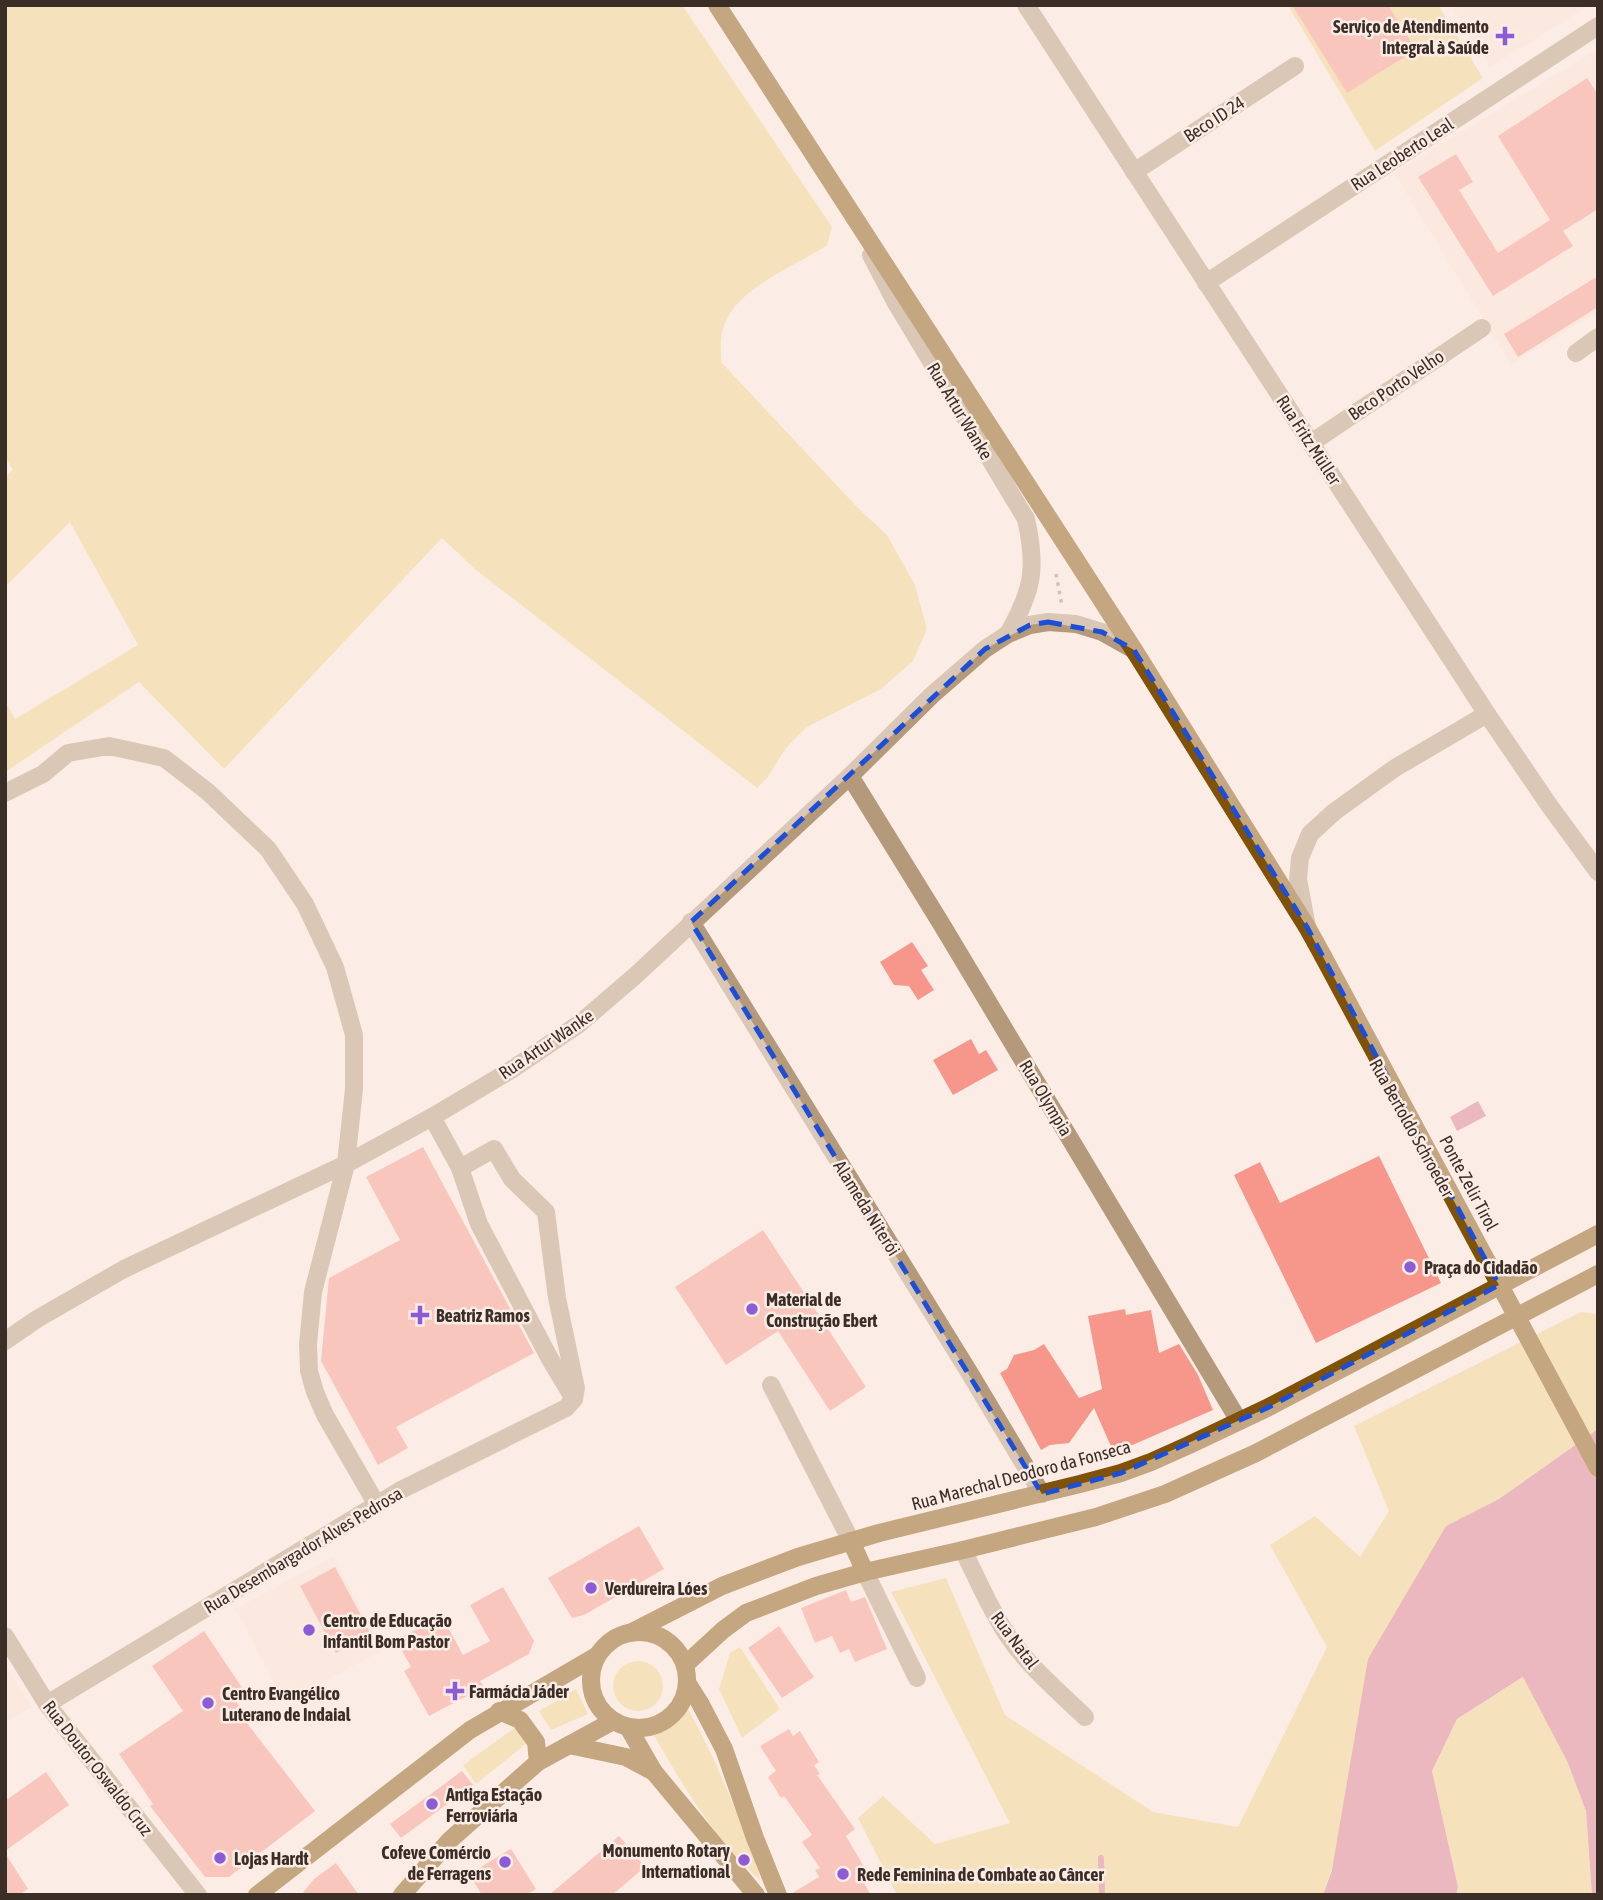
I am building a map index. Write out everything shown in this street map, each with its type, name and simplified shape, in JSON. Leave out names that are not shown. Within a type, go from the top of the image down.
[{"type":"main road","name":"Ponte Zelir Tirol","points":[[717,5],[1134,650],[1307,926],[1598,1468]]},
{"type":"main road","name":"Rua Marechal Deodoro da Fonseca","points":[[630,1633],[722,1586],[786,1561],[851,1541],[1121,1473],[1189,1446],[1279,1402],[1598,1234]]},
{"type":"main road","points":[[685,1665],[746,1613],[816,1586],[1124,1509],[1201,1479],[1256,1453],[1598,1274]]},
{"type":"main road","points":[[851,1541],[865,1572]]},
{"type":"main road","points":[[756,1895],[654,1772],[620,1724],[602,1711],[594,1698],[592,1669],[598,1655],[611,1640],[630,1633],[647,1633],[664,1638],[677,1650],[685,1665],[688,1684],[724,1749],[778,1895]]},
{"type":"main road","points":[[257,1895],[470,1730],[598,1655]]},
{"type":"main road","points":[[402,1895],[450,1840],[538,1762],[569,1745],[620,1724],[649,1728],[668,1719],[682,1704],[688,1684]]},
{"type":"main road","points":[[499,1712],[520,1720],[536,1742],[538,1762]]},
{"type":"main road","points":[[569,1745],[626,1757],[654,1772]]},
{"type":"street","name":"Rua Fritz Müller","points":[[1026,5],[1487,714],[1598,872]]},
{"type":"street","name":"Rua Leoberto Leal","points":[[1206,283],[1598,26]]},
{"type":"street","name":"Beco ID 24","points":[[1134,172],[1295,66]]},
{"type":"street","name":"Rua Artur Wanke","points":[[839,195],[896,303],[1026,519],[1031,544],[1031,582],[1026,600],[1008,634]]},
{"type":"street","name":"Beco Porto Velho","points":[[1311,443],[1482,328]]},
{"type":"street","points":[[1576,353],[1598,337]]},
{"type":"street","name":"Rua Artur Wanke","points":[[5,1341],[37,1319],[124,1269],[346,1164],[432,1117],[511,1070],[579,1024],[636,975],[850,776],[932,695],[985,649],[1008,634],[1030,625],[1048,622],[1076,624],[1102,632],[1134,650]]},
{"type":"street","points":[[1307,926],[1298,879],[1300,858],[1310,834],[1334,811],[1395,768],[1487,714]]},
{"type":"street","points":[[5,793],[43,774],[68,753],[109,746],[164,758],[208,792],[268,849],[304,905],[335,967],[354,1035],[354,1089],[346,1164],[313,1292],[308,1344],[309,1371],[314,1392],[325,1415],[377,1505]]},
{"type":"street","name":"Rua Olympia","points":[[850,776],[1239,1421]]},
{"type":"street","name":"Alameda Niterói","points":[[691,922],[1042,1494]]},
{"type":"street","name":"Rua Bertoldo Schroeder","points":[[1324,962],[1498,1286]]},
{"type":"street","points":[[432,1117],[460,1168],[480,1224],[550,1359],[570,1404]]},
{"type":"street","points":[[460,1168],[494,1149],[512,1179],[546,1212],[557,1298],[576,1388],[570,1404]]},
{"type":"street","points":[[771,1385],[851,1541]]},
{"type":"street","name":"Rua Desembargador Alves Pedrosa","points":[[47,1704],[401,1490],[570,1404]]},
{"type":"street","name":"Rua Natal","points":[[963,1550],[1007,1634],[1032,1666],[1085,1717]]},
{"type":"street","points":[[865,1572],[917,1678]]},
{"type":"street","name":"Rua Doutor Oswaldo Cruz","points":[[5,1636],[47,1704],[198,1895]]},
{"type":"path","points":[[1065,623],[1056,574],[1077,563]]},
{"type":"highlighted area","points":[[1048,622],[1102,632],[1134,650],[1307,927],[1499,1285],[1267,1408],[1121,1473],[1042,1494],[691,922],[985,649],[1030,625]]},
{"type":"shaded area","points":[[5,5],[682,5],[832,227],[827,245],[767,280],[739,302],[723,329],[721,362],[859,509],[887,535],[915,585],[927,629],[913,661],[881,689],[807,727],[786,748],[767,778],[757,788],[476,570],[442,538],[224,769],[139,682],[5,772],[5,701],[15,719],[138,645],[70,522],[5,587],[5,477],[13,470],[5,457]]},
{"type":"shaded area","points":[[1288,5],[1438,5],[1483,78],[1375,151]]},
{"type":"shaded area","name":"Serviço de Atendimento Integral à Saúde","points":[[1451,5],[1590,5],[1490,67]]},
{"type":"shaded area","points":[[1598,49],[1598,312],[1511,364],[1394,173]]},
{"type":"shaded area","points":[[1478,1101],[1486,1116],[1457,1131],[1450,1117]]},
{"type":"shaded area","points":[[1581,1312],[1598,1314],[1598,1429],[1499,1499],[1446,1526],[1323,1895],[897,1895],[858,1818],[883,1796],[935,1844],[1010,1823],[891,1592],[946,1578],[1005,1715],[1153,1812],[1238,1827],[1327,1647],[1270,1545],[1315,1516],[1360,1557],[1389,1511],[1354,1426]]},
{"type":"shaded area","points":[[1598,1429],[1598,1895],[1592,1895],[1586,1811],[1567,1761],[1523,1677],[1457,1719],[1432,1771],[1458,1887],[1456,1895],[1323,1895],[1332,1870],[1368,1659],[1446,1526],[1499,1499]]},
{"type":"shaded area","name":"Centro de Educação Infantil Bom Pastor","points":[[333,1557],[383,1650],[285,1702],[235,1609]]},
{"type":"shaded area","points":[[740,1647],[780,1709],[742,1738],[719,1689],[730,1653]]},
{"type":"shaded area","points":[[638,1661],[656,1668],[663,1686],[656,1704],[638,1711],[620,1704],[613,1686],[620,1668]]},
{"type":"shaded area","points":[[5,1664],[32,1707],[5,1723]]},
{"type":"shaded area","points":[[1524,1677],[1567,1761],[1586,1811],[1592,1895],[1456,1895],[1458,1887],[1432,1771],[1457,1719]]},
{"type":"shaded area","points":[[576,1689],[588,1714],[551,1730],[539,1711]]},
{"type":"shaded area","points":[[688,1709],[729,1794],[752,1851],[760,1880],[714,1830],[653,1734],[681,1718]]},
{"type":"shaded area","points":[[516,1727],[527,1743],[476,1784],[463,1765]]},
{"type":"building","points":[[1292,5],[1388,5],[1416,50],[1347,93]]},
{"type":"building","points":[[1587,78],[1598,95],[1598,209],[1563,231],[1573,246],[1493,296],[1418,177],[1456,154],[1473,182],[1459,190],[1498,253],[1550,220],[1498,136]]},
{"type":"building","points":[[1598,276],[1598,307],[1518,357],[1504,334]]},
{"type":"building","points":[[912,942],[928,966],[921,970],[934,990],[918,1000],[909,986],[894,985],[880,962]]},
{"type":"building","points":[[971,1039],[979,1054],[986,1050],[998,1070],[953,1095],[933,1060]]},
{"type":"building","name":"Beatriz Ramos","points":[[423,1147],[534,1353],[396,1427],[408,1448],[378,1465],[321,1361],[329,1278],[400,1240],[366,1177]]},
{"type":"building","points":[[1379,1156],[1441,1283],[1316,1343],[1234,1175],[1260,1162],[1280,1203]]},
{"type":"building","name":"Material de Construção Ebert","points":[[763,1230],[866,1387],[830,1411],[778,1331],[726,1365],[675,1287]]},
{"type":"building","points":[[1125,1309],[1126,1315],[1151,1310],[1159,1353],[1179,1344],[1198,1375],[1213,1410],[1114,1453],[1094,1408],[1069,1443],[1050,1445],[1041,1450],[1000,1373],[1007,1369],[1014,1355],[1034,1350],[1044,1344],[1079,1398],[1102,1389],[1088,1316]]},
{"type":"building","points":[[639,1526],[664,1569],[584,1615],[572,1618],[548,1578]]},
{"type":"building","points":[[335,1567],[371,1634],[336,1653],[300,1586]]},
{"type":"building","points":[[503,1587],[534,1641],[529,1654],[480,1681],[484,1687],[429,1716],[404,1671],[411,1667],[396,1640],[442,1616],[463,1655],[490,1641],[470,1605]]},
{"type":"building","points":[[846,1590],[851,1602],[865,1597],[887,1649],[855,1662],[849,1649],[840,1653],[832,1636],[815,1643],[801,1608]]},
{"type":"building","points":[[779,1626],[814,1677],[782,1698],[748,1648]]},
{"type":"building","points":[[204,1631],[243,1689],[232,1695],[246,1716],[243,1718],[315,1811],[229,1877],[205,1877],[150,1806],[153,1804],[119,1754],[183,1711],[152,1666]]},
{"type":"building","points":[[789,1729],[793,1736],[800,1731],[819,1762],[814,1765],[820,1774],[817,1775],[855,1829],[846,1836],[870,1877],[863,1881],[871,1895],[789,1895],[819,1877],[815,1870],[820,1868],[802,1842],[812,1835],[784,1796],[781,1798],[768,1777],[776,1771],[760,1746]]},
{"type":"building","name":"Antiga Estação Ferroviária","points":[[462,1771],[473,1785],[401,1838],[390,1824]]},
{"type":"building","points":[[46,1772],[69,1805],[5,1851],[5,1801]]},
{"type":"building","points":[[619,1836],[645,1867],[612,1895],[549,1895]]},
{"type":"building","name":"Cofeve Comércio de Ferragens","points":[[511,1849],[536,1889],[526,1895],[482,1895],[469,1874]]},
{"type":"building","points":[[5,1853],[28,1889],[19,1895],[5,1895]]},
{"type":"building","points":[[336,1863],[359,1895],[301,1895],[314,1879]]},
{"type":"waterway","points":[[1101,1858],[1102,1895]]},
{"type":"place","name":"Serviço de Atendimento Integral à Saúde","points":[[1505,36]]},
{"type":"place","name":"Praça do Cidadão","points":[[1410,1267]]},
{"type":"place","name":"Material de Construção Ebert","points":[[752,1309]]},
{"type":"place","name":"Beatriz Ramos","points":[[420,1315]]},
{"type":"place","name":"Verdureira Lóes","points":[[591,1588]]},
{"type":"place","name":"Centro de Educação Infantil Bom Pastor","points":[[309,1630]]},
{"type":"place","name":"Farmácia Jáder","points":[[455,1691]]},
{"type":"place","name":"Centro Evangélico Luterano de Indaial","points":[[208,1703]]},
{"type":"place","name":"Antiga Estação Ferroviária","points":[[432,1804]]},
{"type":"place","name":"Lojas Hardt","points":[[220,1858]]},
{"type":"place","name":"Monumento Rotary International","points":[[744,1860]]},
{"type":"place","name":"Cofeve Comércio de Ferragens","points":[[505,1862]]},
{"type":"place","name":"Rede Feminina de Combate ao Câncer","points":[[843,1874]]}]
